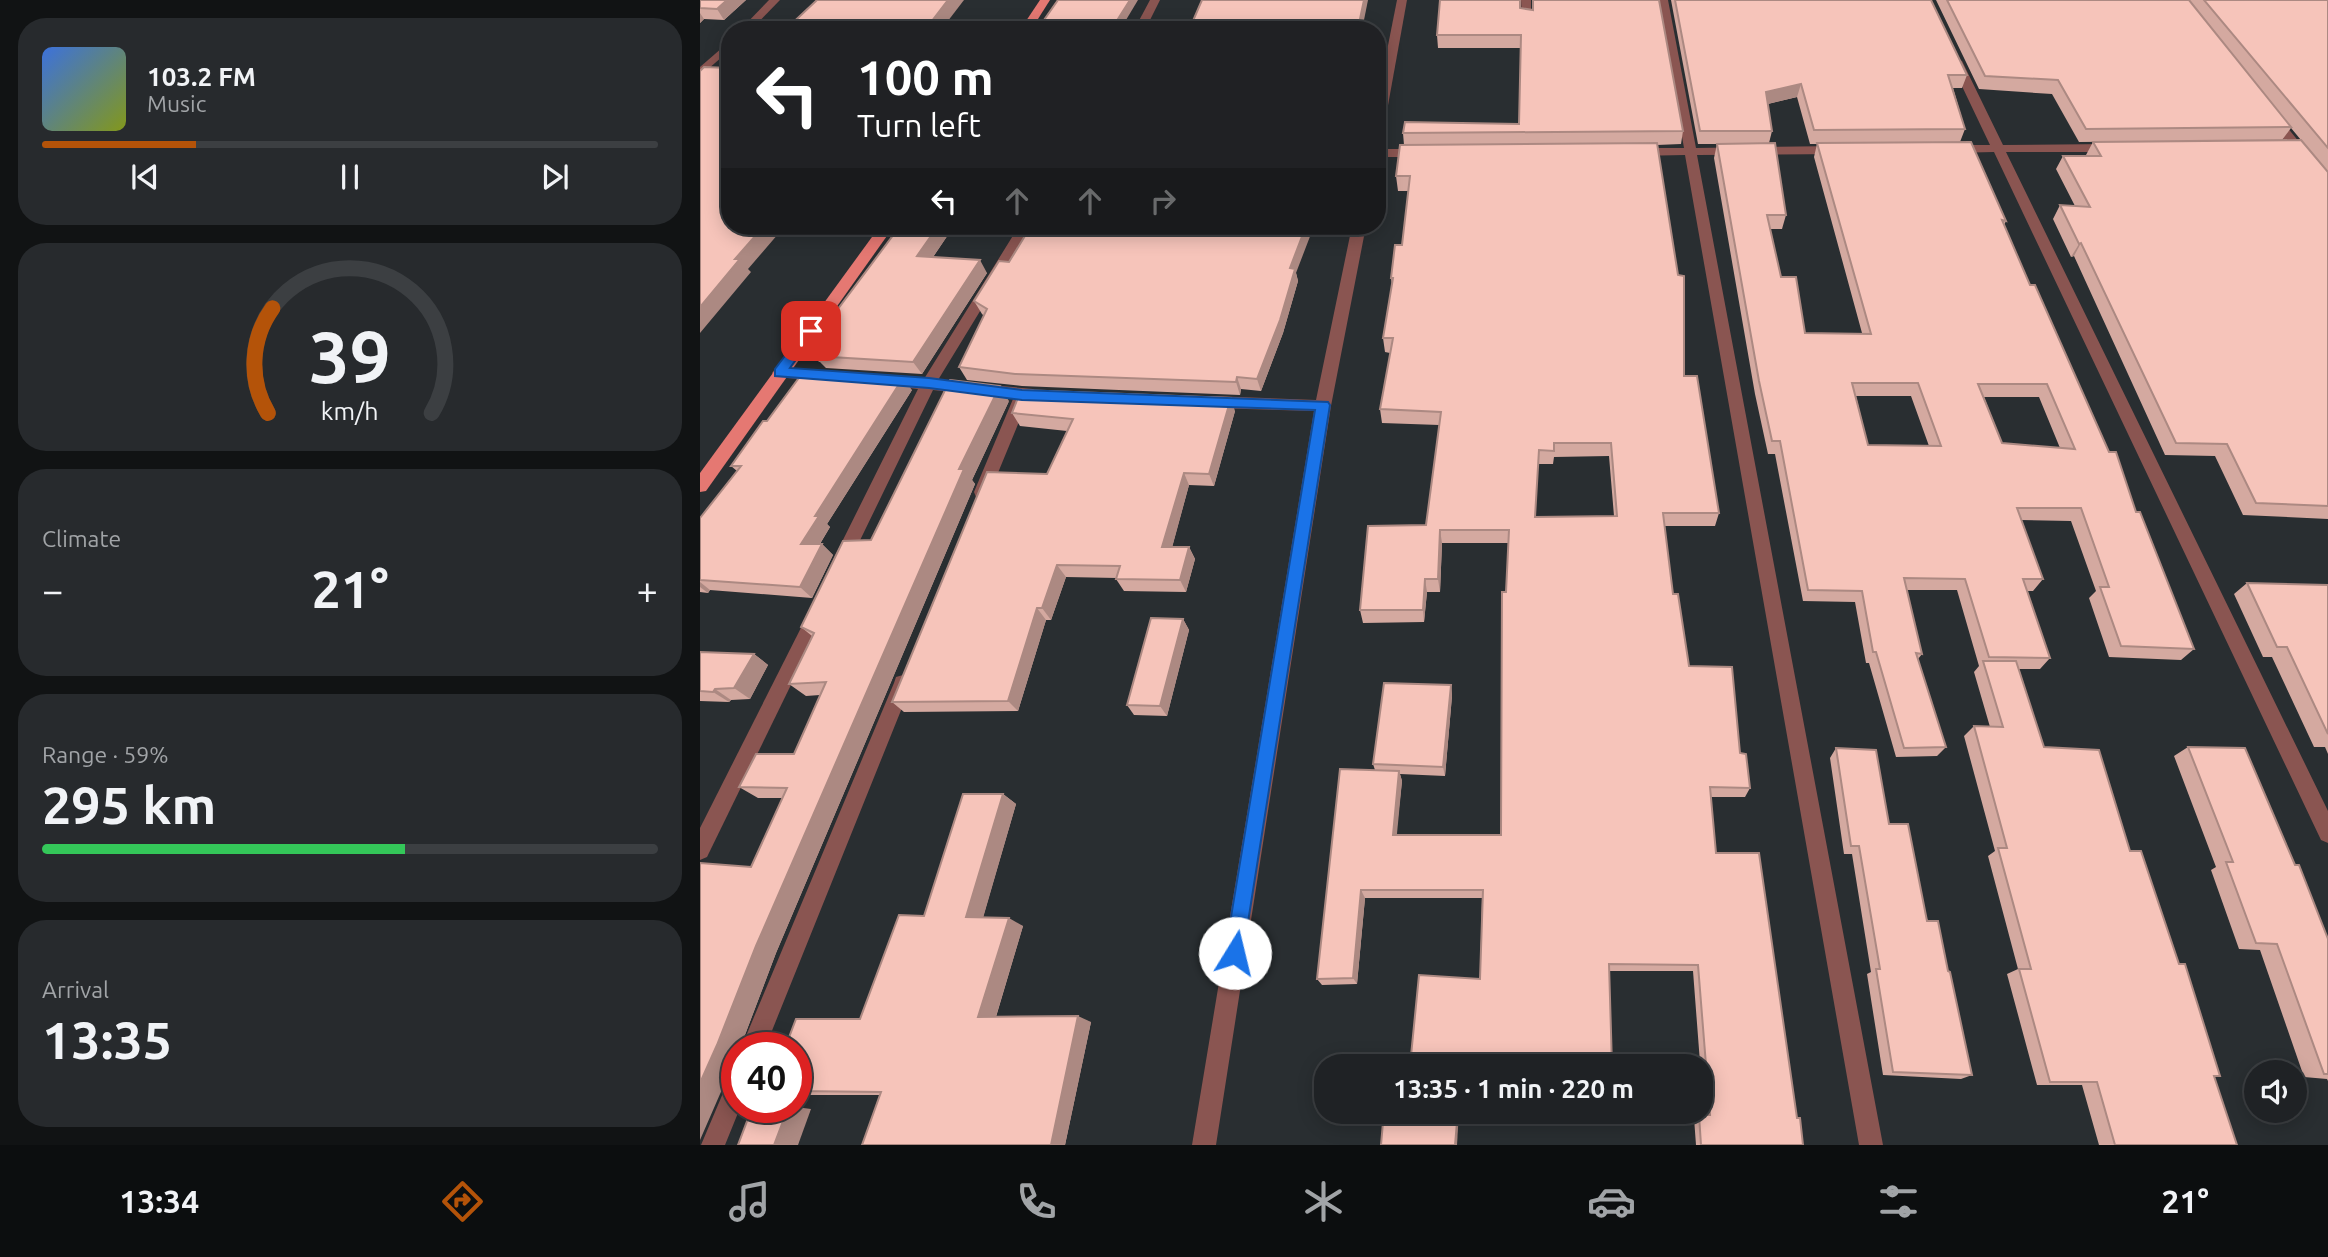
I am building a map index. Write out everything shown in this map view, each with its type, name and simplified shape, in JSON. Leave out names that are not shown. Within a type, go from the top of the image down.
[{"type":"main road","points":[[1031,21],[1045,0]]},
{"type":"main road","points":[[700,486],[880,235]]},
{"type":"street","points":[[754,21],[775,0]]},
{"type":"street","points":[[1144,21],[1155,0]]},
{"type":"street","points":[[1386,79],[1402,0]]},
{"type":"street","points":[[1526,0],[1527,19]]},
{"type":"street","points":[[1663,0],[1871,1145]]},
{"type":"street","points":[[1951,50],[2328,833]]},
{"type":"street","points":[[700,74],[721,53]]},
{"type":"street","points":[[2263,105],[2290,147],[2328,186]]},
{"type":"street","points":[[1942,149],[2120,148]]},
{"type":"street","points":[[1622,152],[1858,150]]},
{"type":"street","points":[[1386,153],[1432,153]]},
{"type":"street","points":[[700,850],[929,383],[1019,235]]},
{"type":"street","points":[[1204,1145],[1323,405],[1357,235]]},
{"type":"street","points":[[780,373],[834,376]]},
{"type":"street","points":[[862,378],[1049,396]]},
{"type":"street","points":[[975,510],[1022,395]]},
{"type":"street","points":[[1200,401],[1323,405]]},
{"type":"street","points":[[760,1032],[911,664]]},
{"type":"street","points":[[713,1145],[722,1123]]},
{"type":"building","points":[[700,0],[727,0],[717,9],[700,8]]},
{"type":"building","points":[[817,0],[948,0],[932,21],[795,21]]},
{"type":"building","points":[[1058,0],[1130,0],[1117,21],[1043,21]]},
{"type":"building","points":[[1202,0],[1364,0],[1359,21],[1193,21]]},
{"type":"building","points":[[1440,0],[1520,0],[1520,8],[1533,10],[1533,0],[1659,0],[1683,131],[1403,133],[1405,122],[1519,124],[1521,35],[1437,35]]},
{"type":"building","points":[[1675,0],[1931,0],[1967,75],[1948,75],[1965,129],[1814,130],[1801,84],[1766,92],[1772,131],[1700,131]]},
{"type":"building","points":[[1947,0],[2189,0],[2291,127],[2086,129],[2058,80],[1985,76]]},
{"type":"building","points":[[2204,0],[2328,0],[2328,148]]},
{"type":"building","points":[[704,67],[721,68],[721,235],[756,235],[700,307],[700,71]]},
{"type":"building","points":[[2301,140],[2328,172],[2328,506],[2256,503],[2227,444],[2176,443],[2081,243],[2079,244],[2060,205],[2090,207],[2063,156],[2101,156],[2093,142]]},
{"type":"building","points":[[1971,142],[2006,221],[2002,220],[2030,285],[2035,285],[2109,452],[2116,452],[2136,512],[2140,512],[2194,649],[2121,646],[2100,587],[2109,587],[2081,508],[2017,508],[2043,579],[2023,579],[2050,658],[1989,657],[1965,579],[1904,578],[1922,654],[1916,653],[1946,747],[1904,748],[1876,652],[1873,652],[1862,591],[1808,590],[1780,441],[1772,441],[1759,381],[1717,144],[1775,143],[1786,215],[1767,215],[1781,277],[1796,277],[1805,333],[1871,334],[1817,143]],"holes":[[[1852,383],[1918,383],[1941,446],[1868,445]],[[1978,384],[2047,384],[2075,449],[2002,443]]]},
{"type":"building","points":[[1657,143],[1678,275],[1684,276],[1684,376],[1697,376],[1719,513],[1663,513],[1673,594],[1678,594],[1689,666],[1732,667],[1740,753],[1746,754],[1750,788],[1710,787],[1716,853],[1759,853],[1803,1145],[1701,1145],[1700,1124],[1713,1124],[1713,1054],[1705,1054],[1698,965],[1609,964],[1612,1054],[1411,1054],[1419,975],[1480,979],[1483,890],[1361,890],[1353,978],[1317,979],[1340,769],[1399,771],[1393,835],[1501,835],[1502,592],[1506,592],[1509,530],[1440,530],[1438,579],[1425,579],[1423,610],[1360,610],[1368,526],[1426,525],[1441,412],[1380,409],[1393,338],[1383,338],[1393,278],[1395,245],[1402,245],[1410,176],[1396,176],[1400,145]],"holes":[[[1554,443],[1611,443],[1617,516],[1535,517],[1539,450],[1554,451]]]},
{"type":"building","points":[[893,235],[932,235],[917,256],[980,260],[913,362],[815,356],[820,350],[808,349]]},
{"type":"building","points":[[1026,235],[1303,235],[1290,268],[1295,269],[1280,320],[1257,379],[1237,377],[1236,382],[1015,374],[959,367],[987,309],[974,301],[999,261],[1009,262]]},
{"type":"building","points":[[804,371],[903,378],[815,516],[819,516],[801,544],[822,544],[800,587],[700,580],[700,518],[741,466],[731,466]]},
{"type":"building","points":[[950,380],[1000,386],[959,469],[964,469],[756,946],[700,1083],[700,863],[751,867],[787,788],[739,787],[756,754],[794,754],[826,682],[789,684],[814,633],[801,627],[843,541],[871,540]]},
{"type":"building","points":[[1021,390],[1231,398],[1209,474],[1184,473],[1162,547],[1189,547],[1180,580],[1116,579],[1120,566],[1057,565],[1042,608],[1037,608],[1008,701],[892,702],[987,472],[1047,474],[1073,419],[1012,413]]},
{"type":"building","points":[[2247,583],[2328,585],[2328,734],[2287,647],[2277,647]]},
{"type":"building","points":[[1151,618],[1183,619],[1160,706],[1127,705]]},
{"type":"building","points":[[700,652],[754,654],[734,688],[715,689],[713,692],[700,691]]},
{"type":"building","points":[[1983,661],[2016,661],[2044,747],[2099,750],[2130,851],[2141,851],[2179,964],[2185,964],[2220,1076],[2214,1076],[2237,1145],[2115,1145],[2097,1082],[2050,1082],[2019,969],[2031,969],[1998,848],[2007,848],[1974,726],[2003,727]]},
{"type":"building","points":[[1384,683],[1451,685],[1443,767],[1373,764]]},
{"type":"building","points":[[2188,747],[2245,748],[2295,865],[2299,865],[2328,939],[2328,1074],[2324,1074],[2277,944],[2256,943],[2226,862],[2233,862]]},
{"type":"building","points":[[1836,748],[1876,750],[1889,824],[1908,824],[1927,921],[1938,921],[1972,1075],[1893,1072],[1876,969],[1880,969],[1859,846],[1851,846]]},
{"type":"building","points":[[963,794],[1003,794],[966,917],[1009,918],[978,1017],[1078,1016],[1051,1145],[862,1145],[881,1092],[812,1091],[812,1032],[791,1032],[796,1019],[860,1019],[899,915],[924,916]]},
{"type":"building","points":[[746,1123],[782,1123],[774,1145],[738,1145]]},
{"type":"building","points":[[1383,1124],[1457,1124],[1455,1145],[1381,1145]]},
{"type":"route","points":[[811,331],[780,373],[929,383],[1022,395],[1323,405],[1235,953]]}]
